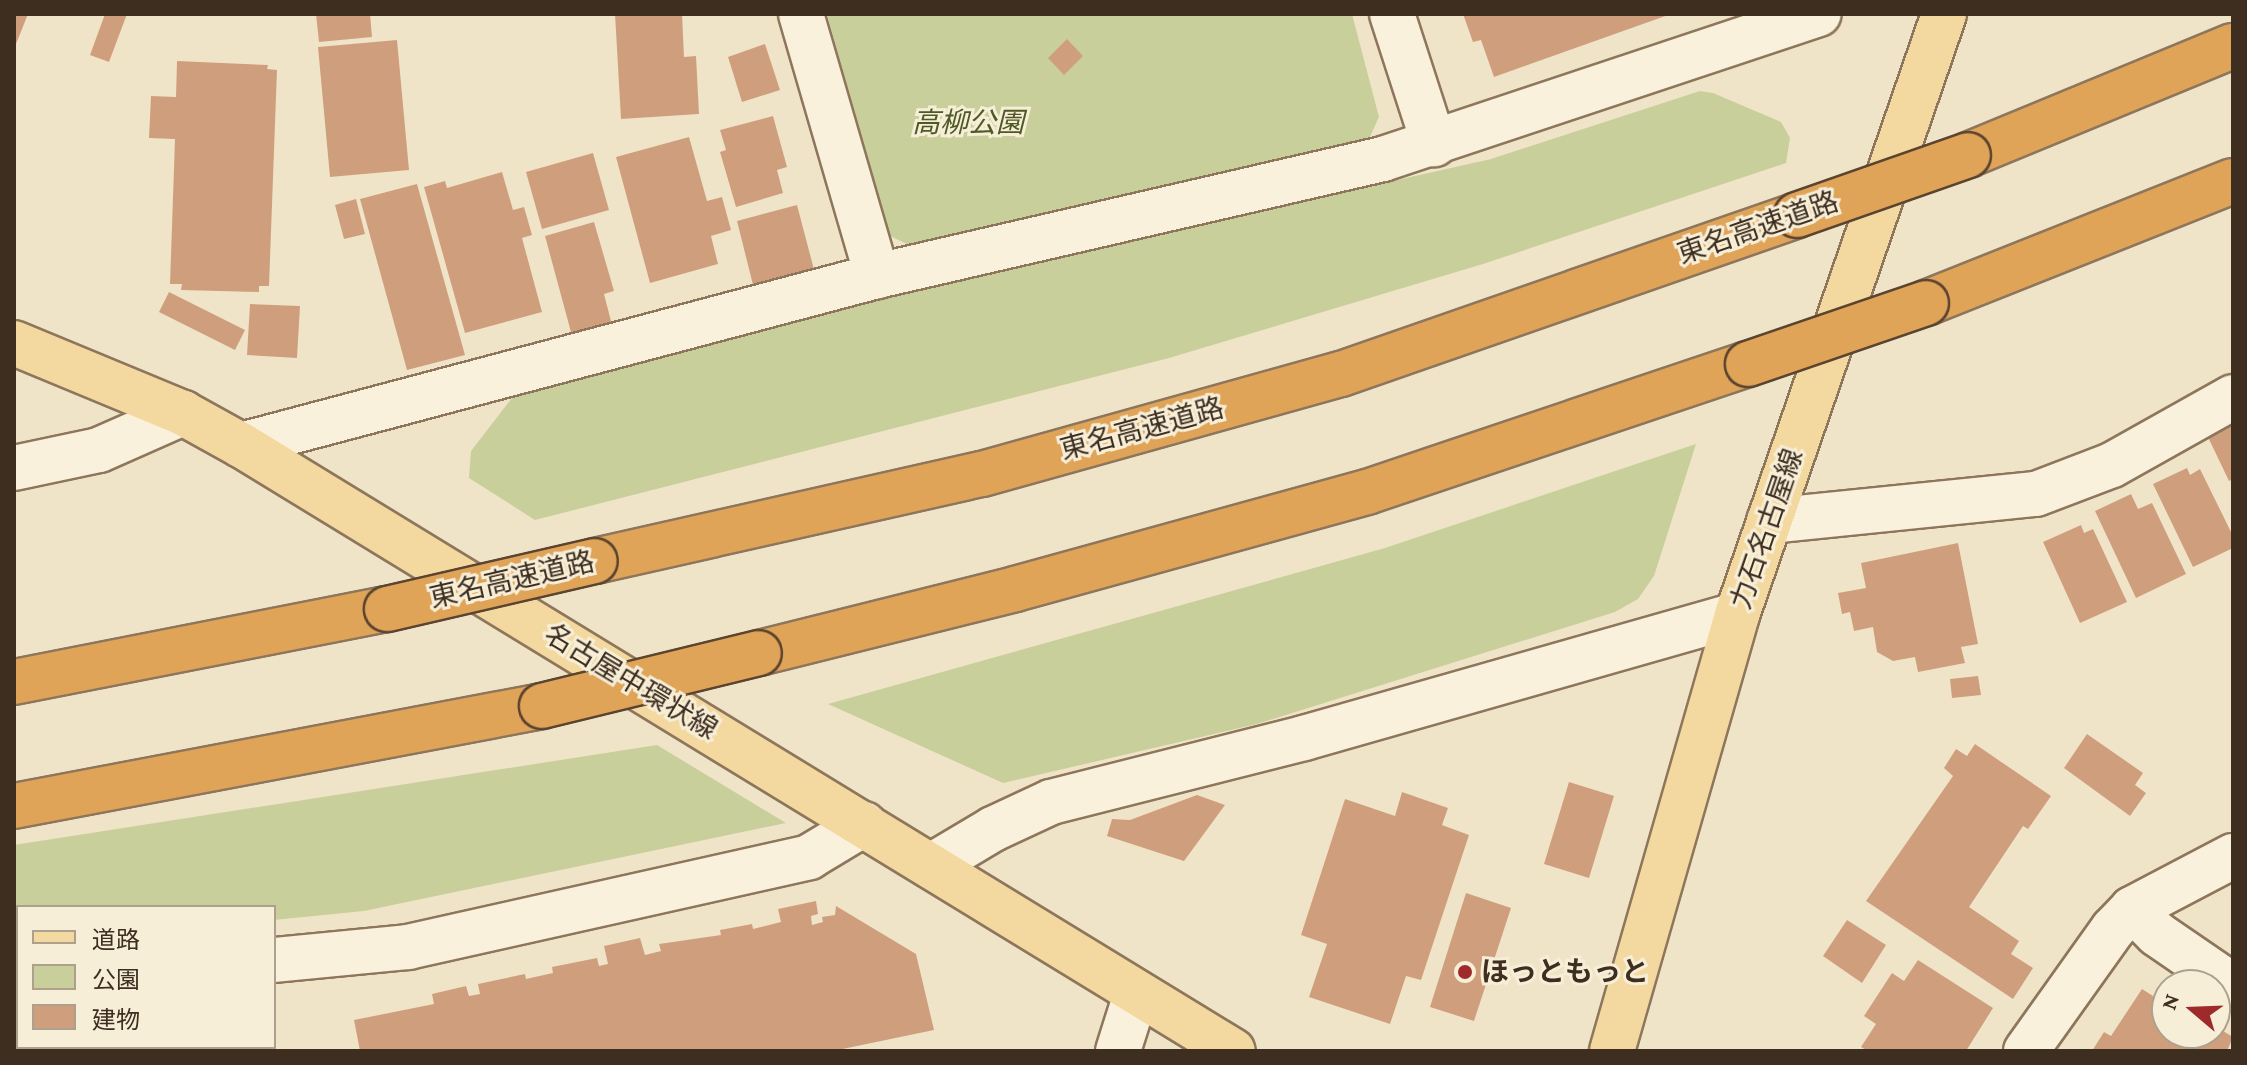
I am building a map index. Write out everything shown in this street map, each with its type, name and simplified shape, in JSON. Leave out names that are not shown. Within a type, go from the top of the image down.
[{"type":"highway","name":"東名高速道路","points":[[14,682],[387,609],[982,474],[1341,374],[1968,155],[2233,46]]},
{"type":"highway","points":[[14,806],[542,706],[1015,589],[1367,492],[1926,303],[2233,181]]},
{"type":"main road","name":"力石名古屋線","points":[[1612,1051],[1737,615],[1944,14]]},
{"type":"main road","name":"名古屋中環状線","points":[[14,343],[183,413],[241,445],[1233,1051]]},
{"type":"street","points":[[801,14],[877,276]]},
{"type":"street","points":[[1392,14],[1434,144]]},
{"type":"street","points":[[241,445],[877,276],[1383,159],[1818,14]]},
{"type":"street","points":[[1769,521],[2036,494],[2112,465],[2233,397]]},
{"type":"street","points":[[14,468],[99,450],[183,413]]},
{"type":"street","points":[[931,866],[993,829],[1051,802],[1304,738],[1737,615]]},
{"type":"street","points":[[276,960],[408,947],[794,861],[809,857],[864,824]]},
{"type":"street","points":[[2026,1051],[2113,929],[2132,909],[2233,856]]},
{"type":"street","points":[[2132,909],[2157,934],[2233,986]]},
{"type":"street","points":[[1118,1051],[1136,994]]},
{"type":"green space","name":"高柳公園","points":[[827,14],[1352,14],[1379,117],[1368,141],[911,246],[886,234]]},
{"type":"green space","points":[[1700,91],[1713,93],[1781,122],[1790,138],[1786,163],[1483,264],[1169,358],[535,520],[469,478],[471,451],[512,398],[875,297],[1491,159]]},
{"type":"green space","points":[[1696,444],[1654,576],[1638,599],[1615,612],[1257,724],[1003,783],[828,704],[1385,548]]},
{"type":"green space","points":[[657,745],[786,823],[364,911],[276,920],[276,905],[16,905],[16,946],[14,845]]},
{"type":"building","points":[[14,14],[28,14],[14,49]]},
{"type":"building","points":[[105,14],[127,14],[109,62],[90,55]]},
{"type":"building","points":[[316,14],[370,14],[372,37],[319,42]]},
{"type":"building","points":[[615,14],[682,14],[684,57],[696,56],[699,114],[621,119]]},
{"type":"building","points":[[1463,14],[1671,14],[1494,77],[1481,40],[1473,42]]},
{"type":"building","points":[[1067,39],[1083,56],[1064,75],[1048,58]]},
{"type":"building","points":[[397,40],[409,170],[330,177],[318,47]]},
{"type":"building","points":[[765,44],[780,90],[742,102],[728,57]]},
{"type":"building","points":[[177,61],[268,65],[267,69],[277,70],[269,286],[259,286],[259,292],[181,290],[182,284],[170,284],[175,139],[149,138],[151,96],[176,97]]},
{"type":"building","points":[[773,116],[787,167],[777,170],[783,193],[736,207],[720,152],[726,150],[720,130]]},
{"type":"building","points":[[689,137],[707,201],[722,197],[731,230],[711,236],[718,264],[650,283],[616,157]]},
{"type":"building","points":[[593,153],[609,210],[542,229],[526,172]]},
{"type":"building","points":[[502,172],[513,210],[524,207],[532,235],[522,238],[542,312],[465,333],[424,187],[445,181],[447,188]]},
{"type":"building","points":[[417,184],[465,355],[407,370],[360,199]]},
{"type":"building","points":[[356,199],[365,234],[344,239],[335,205]]},
{"type":"building","points":[[797,205],[817,281],[756,297],[737,221]]},
{"type":"building","points":[[594,222],[614,291],[604,294],[612,325],[572,336],[545,236]]},
{"type":"building","points":[[169,292],[245,330],[235,350],[159,312]]},
{"type":"building","points":[[250,304],[300,306],[297,358],[247,355]]},
{"type":"building","points":[[2233,423],[2233,479],[2229,481],[2207,435]]},
{"type":"building","points":[[2187,468],[2190,475],[2200,469],[2233,536],[2233,548],[2193,567],[2153,484]]},
{"type":"building","points":[[2131,494],[2138,509],[2152,503],[2186,574],[2136,598],[2095,511]]},
{"type":"building","points":[[2081,525],[2084,533],[2093,529],[2127,602],[2080,623],[2043,542]]},
{"type":"building","points":[[1958,543],[1978,644],[1961,647],[1965,663],[1918,672],[1915,657],[1893,661],[1877,652],[1873,627],[1854,631],[1850,612],[1842,614],[1838,593],[1866,588],[1861,563]]},
{"type":"building","points":[[1978,676],[1981,695],[1952,698],[1950,679]]},
{"type":"building","points":[[2087,734],[2143,773],[2135,785],[2146,793],[2130,816],[2064,768]]},
{"type":"building","points":[[1975,744],[2051,796],[2028,829],[2023,826],[1969,907],[2019,941],[2011,954],[2033,968],[2013,999],[1866,901],[1953,776],[1944,768],[1956,749],[1967,756]]},
{"type":"building","points":[[1569,782],[1614,796],[1589,878],[1544,864]]},
{"type":"building","points":[[1402,792],[1448,808],[1442,825],[1469,835],[1421,980],[1406,976],[1390,1024],[1309,997],[1327,944],[1301,935],[1345,799],[1395,816]]},
{"type":"building","points":[[1197,795],[1225,805],[1184,861],[1107,836],[1112,819],[1130,820]]},
{"type":"building","points":[[1466,893],[1511,908],[1474,1021],[1430,1007]]},
{"type":"building","points":[[816,901],[818,914],[811,916],[812,925],[823,922],[822,917],[835,915],[836,906],[916,954],[934,1030],[833,1051],[360,1051],[354,1020],[434,1004],[432,994],[466,986],[469,996],[480,994],[478,984],[525,974],[526,979],[553,973],[552,967],[597,958],[599,966],[608,964],[604,946],[640,938],[645,955],[661,951],[659,944],[721,935],[720,930],[752,924],[753,929],[781,922],[778,909]]},
{"type":"building","points":[[1847,920],[1886,945],[1862,983],[1823,956]]},
{"type":"building","points":[[1918,960],[1993,1008],[1966,1051],[1868,1051],[1861,1047],[1876,1024],[1864,1016],[1892,973],[1904,981]]},
{"type":"building","points":[[2142,989],[2151,995],[2151,1049],[2228,1049],[2092,1051],[2104,1032],[2111,1036]]},
{"type":"place","name":"ほっともっと","points":[[1465,972]]}]
